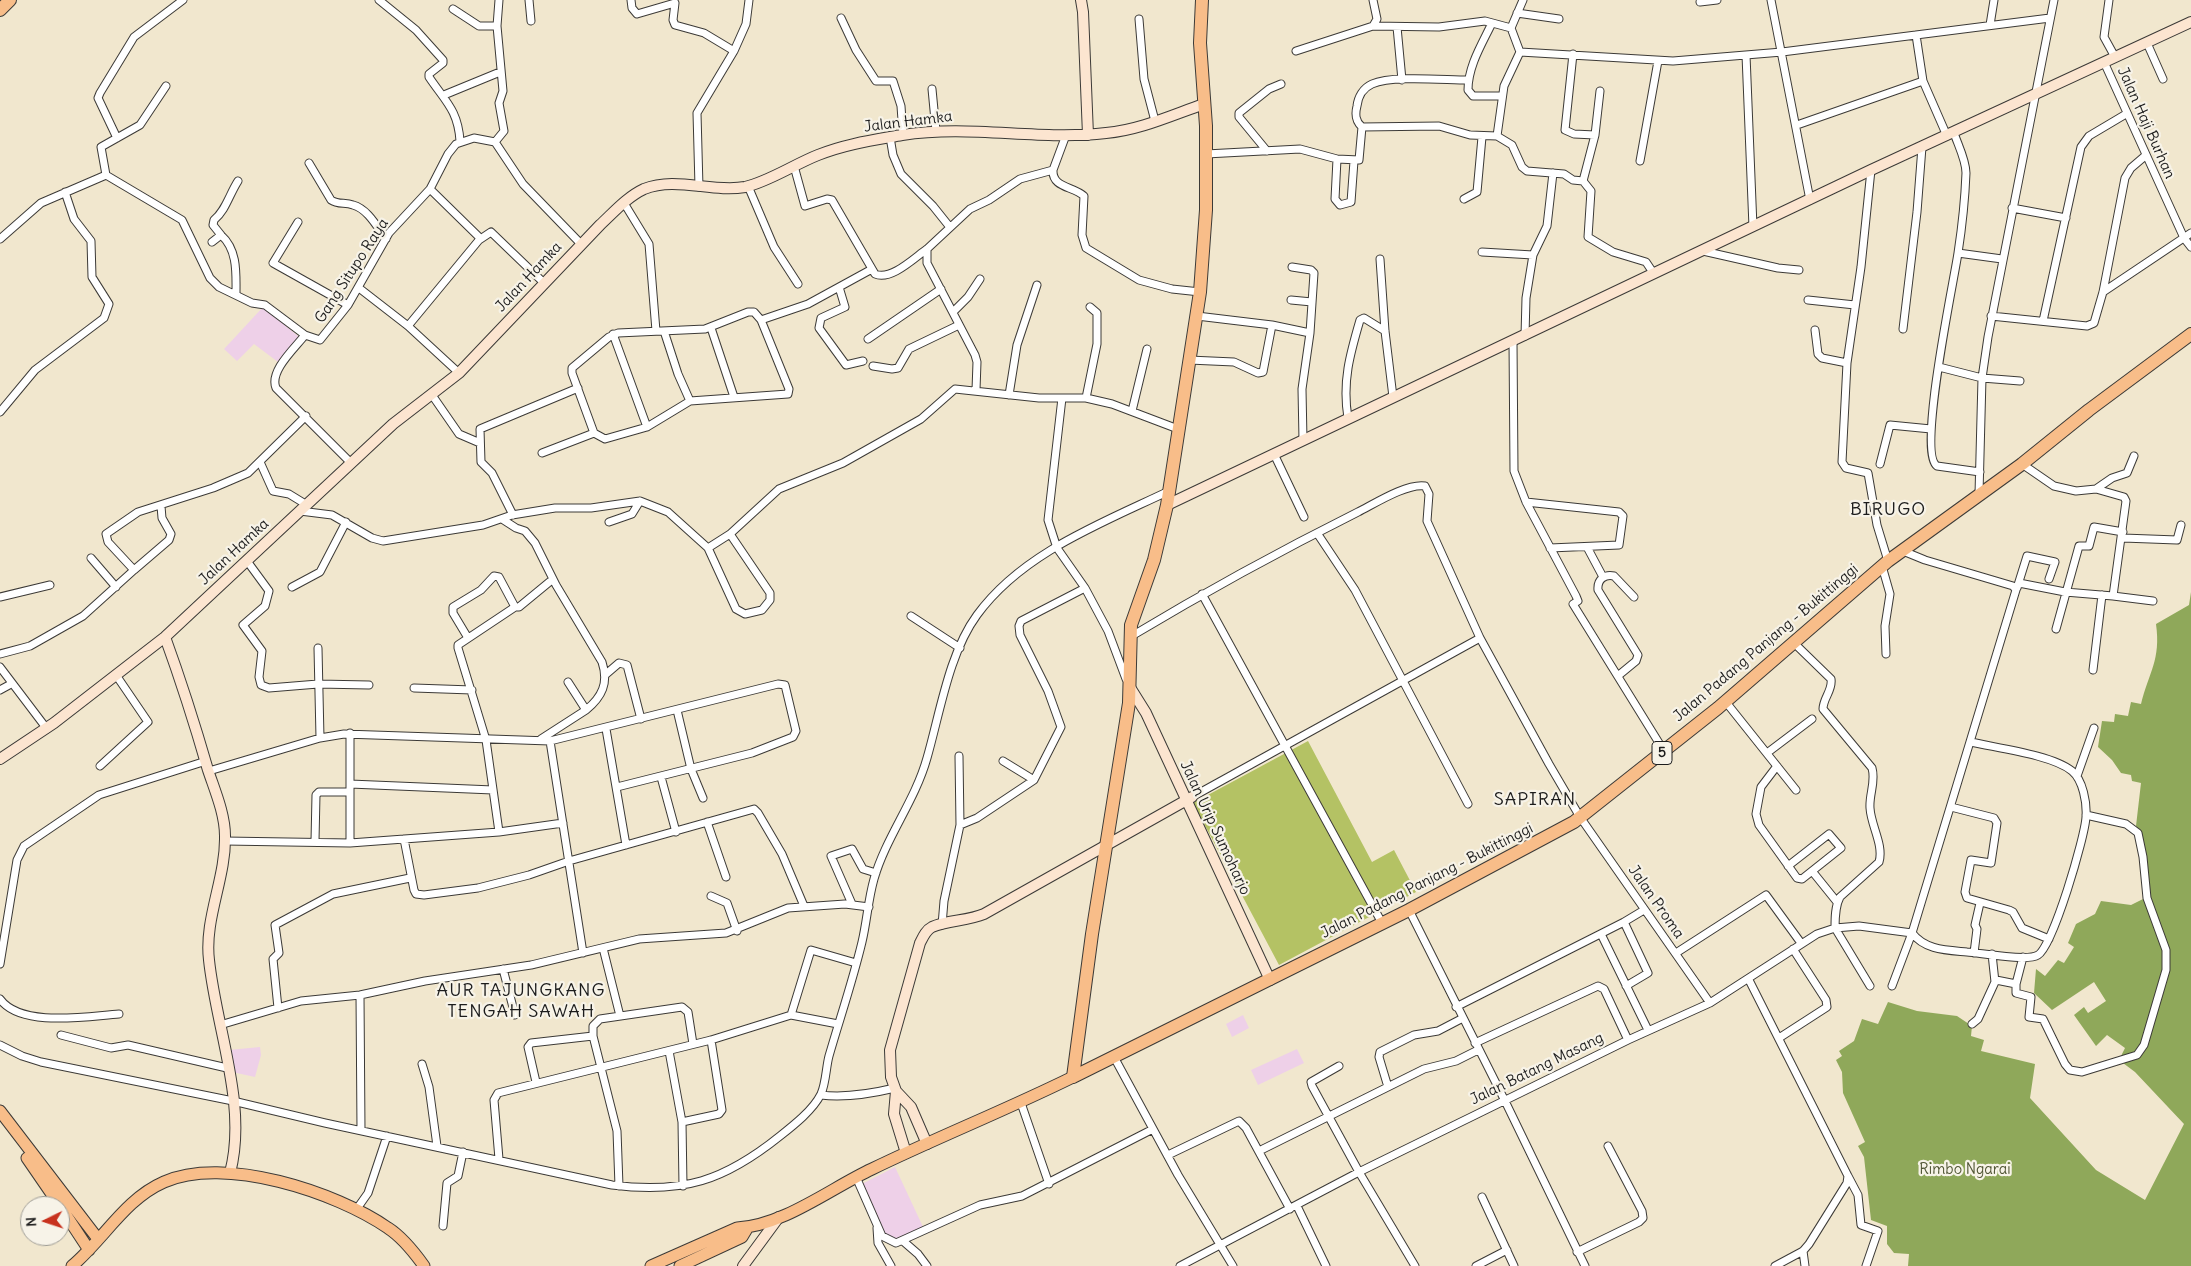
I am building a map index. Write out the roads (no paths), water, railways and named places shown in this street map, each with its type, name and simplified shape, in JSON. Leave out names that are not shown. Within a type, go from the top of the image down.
[{"type":"highway","points":[[0,10],[10,0]]},
{"type":"highway","points":[[1073,1077],[1092,934],[1109,842],[1131,689],[1130,638],[1134,615],[1154,560],[1170,491],[1200,292],[1206,210],[1206,154],[1200,43],[1202,0]]},
{"type":"highway","name":"Jalan Padang Panjang - Bukittinggi","points":[[1073,1077],[1409,910],[1580,818],[1725,702],[1885,564],[2022,464],[2089,410],[2191,334]]},
{"type":"main road","points":[[651,1266],[737,1228],[748,1227],[779,1217],[906,1153],[1021,1103],[1073,1077]]},
{"type":"main road","points":[[0,1111],[98,1239]]},
{"type":"main road","points":[[0,1121],[53,1196]]},
{"type":"main road","points":[[72,1266],[133,1202],[165,1181],[193,1174],[230,1173],[294,1185],[356,1210],[389,1229],[405,1242],[424,1266]]},
{"type":"main road","points":[[70,1221],[89,1250]]},
{"type":"main road","points":[[680,1266],[742,1238],[748,1227]]},
{"type":"street","points":[[117,138],[98,98],[100,93],[134,37],[183,0]]},
{"type":"street","points":[[380,0],[416,30],[443,60],[443,63],[429,75],[444,95],[456,116],[460,141],[474,138],[495,142],[523,184],[581,244]]},
{"type":"street","points":[[495,142],[504,131],[499,102],[503,91],[497,26],[499,0]]},
{"type":"street","points":[[529,0],[530,21]]},
{"type":"street","points":[[631,0],[632,8],[637,14],[675,2],[673,20],[675,26],[704,33],[734,51]]},
{"type":"street","points":[[699,187],[697,113],[734,51],[746,24],[749,0]]},
{"type":"street","points":[[1081,0],[1088,135]]},
{"type":"street","points":[[1373,0],[1377,19],[1373,26]]},
{"type":"street","points":[[1497,136],[1506,80],[1520,52],[1511,28],[1523,0]]},
{"type":"street","points":[[1700,2],[1717,0]]},
{"type":"street","points":[[1771,0],[1797,125],[1810,200]]},
{"type":"street","points":[[1990,25],[1994,0]]},
{"type":"street","points":[[1979,495],[1982,378],[1991,316],[2054,0]]},
{"type":"street","points":[[2109,0],[2104,37],[2115,57]]},
{"type":"street","points":[[453,9],[479,26],[497,26]]},
{"type":"street","points":[[1517,13],[1559,19]]},
{"type":"street","points":[[841,18],[856,50],[876,81],[893,81],[901,106],[903,135]]},
{"type":"street","points":[[1520,52],[1574,54],[1658,61],[1782,52],[2050,18]]},
{"type":"street","points":[[1139,19],[1144,79],[1155,121]]},
{"type":"street","points":[[1296,51],[1373,26],[1439,27],[1484,21],[1511,28]]},
{"type":"street","points":[[1167,505],[1871,170],[2191,22]]},
{"type":"street","points":[[1492,23],[1474,61],[1468,80],[1468,90],[1474,96],[1502,96]]},
{"type":"street","points":[[1397,27],[1402,80]]},
{"type":"street","points":[[1916,35],[1923,81],[1966,169],[1958,253],[1938,367],[1931,429],[1933,463],[1980,472]]},
{"type":"street","points":[[2147,43],[2162,79]]},
{"type":"street","points":[[1574,54],[1565,130],[1574,134],[1594,135]]},
{"type":"street","points":[[1746,55],[1753,227]]},
{"type":"street","points":[[1640,162],[1658,61]]},
{"type":"street","name":"Jalan Haji Burhan","points":[[2104,62],[2145,156],[2184,238],[2191,247]]},
{"type":"street","points":[[444,95],[500,72]]},
{"type":"street","points":[[1206,154],[1300,149],[1337,159],[1359,160],[1362,127],[1356,119],[1356,108],[1366,88],[1379,82],[1402,80],[1468,80]]},
{"type":"street","points":[[1797,125],[1923,81]]},
{"type":"street","points":[[1267,151],[1239,117],[1239,113],[1269,89],[1281,84]]},
{"type":"street","points":[[106,175],[102,147],[140,125],[166,86]]},
{"type":"street","points":[[932,89],[936,131]]},
{"type":"street","points":[[1583,181],[1594,135],[1600,91]]},
{"type":"street","name":"Jalan Hamka","points":[[0,760],[47,729],[165,637],[393,424],[459,373],[581,244],[624,202],[653,186],[677,185],[725,190],[748,186],[844,146],[890,137],[936,131],[1088,135],[1125,130],[1204,104]]},
{"type":"street","points":[[2043,321],[2084,140],[2126,114]]},
{"type":"street","points":[[1362,127],[1439,126],[1482,137],[1497,136],[1512,145],[1525,170],[1553,173],[1583,181],[1591,191],[1588,237],[1613,252],[1646,262],[1654,274]]},
{"type":"street","points":[[1066,135],[1053,170],[1053,176],[1057,182],[1084,196],[1082,235],[1086,248],[1139,280],[1172,289],[1200,292]]},
{"type":"street","points":[[890,137],[893,155],[901,174],[949,226]]},
{"type":"street","points":[[1464,199],[1477,192],[1482,137]]},
{"type":"street","name":"Gang Situpo Raya","points":[[351,463],[276,388],[274,383],[281,366],[305,335],[318,340],[324,337],[359,288],[386,239],[430,189],[448,154],[460,141]]},
{"type":"street","points":[[1903,329],[1918,212],[1922,147]]},
{"type":"street","points":[[1991,316],[2091,326],[2095,320],[2102,292],[2125,178],[2131,168],[2145,156]]},
{"type":"street","points":[[1337,159],[1335,199],[1340,205],[1351,202],[1354,161]]},
{"type":"street","points":[[308,164],[330,200],[336,204],[349,203],[362,208],[386,239]]},
{"type":"street","points":[[794,166],[805,206],[827,199],[832,200],[872,269],[880,276],[888,275],[927,249],[963,213],[989,200],[1020,179],[1053,170]]},
{"type":"street","points":[[1871,170],[1856,305],[1847,363],[1842,462],[1846,468],[1868,473],[1890,594],[1885,626],[1886,654]]},
{"type":"street","points":[[1525,336],[1526,298],[1533,255],[1547,226],[1553,173]]},
{"type":"street","points":[[0,239],[42,203],[106,175]]},
{"type":"street","points":[[106,175],[182,220],[210,278],[219,287],[252,303],[265,305],[305,335]]},
{"type":"street","points":[[236,294],[233,254],[227,241],[214,225],[214,220],[225,209],[228,197],[238,181]]},
{"type":"street","points":[[748,186],[774,247],[798,284]]},
{"type":"street","points":[[430,189],[479,237],[479,240]]},
{"type":"street","points":[[0,412],[35,370],[104,318],[109,310],[108,300],[92,277],[91,241],[74,219],[65,192]]},
{"type":"street","points":[[624,202],[649,244],[656,331]]},
{"type":"street","points":[[2012,208],[2066,218]]},
{"type":"street","points":[[298,222],[273,263],[348,305]]},
{"type":"street","points":[[408,326],[479,240],[491,232],[544,283]]},
{"type":"street","points":[[2102,292],[2191,234]]},
{"type":"street","points":[[212,242],[221,235]]},
{"type":"street","points":[[927,249],[927,263],[977,362],[976,390]]},
{"type":"street","points":[[1703,251],[1778,268],[1799,270]]},
{"type":"street","points":[[1482,252],[1533,255]]},
{"type":"street","points":[[1958,253],[2002,259]]},
{"type":"street","points":[[1380,259],[1385,331],[1393,397]]},
{"type":"street","points":[[1292,267],[1311,270],[1314,273],[1310,333],[1302,389],[1303,440]]},
{"type":"street","points":[[761,320],[808,304],[872,269]]},
{"type":"street","points":[[953,312],[968,297],[980,279]]},
{"type":"street","points":[[1009,395],[1017,345],[1036,285]]},
{"type":"street","points":[[839,287],[845,308],[821,318],[819,328],[846,365],[863,361]]},
{"type":"street","points":[[359,288],[408,326],[459,373]]},
{"type":"street","points":[[868,339],[941,288]]},
{"type":"street","points":[[1291,300],[1312,302]]},
{"type":"street","points":[[1808,300],[1856,305]]},
{"type":"street","points":[[1086,398],[1097,344],[1097,313],[1090,307]]},
{"type":"street","points":[[748,312],[754,312],[761,320],[789,391],[784,395],[690,401],[647,427],[611,439],[599,437],[594,432],[572,368],[613,334],[656,331],[712,328],[748,312]]},
{"type":"street","points":[[1197,316],[1272,325],[1310,333]]},
{"type":"street","points":[[1348,418],[1344,397],[1346,370],[1360,320],[1364,318],[1385,331]]},
{"type":"street","points":[[873,366],[898,368],[909,349],[959,325]]},
{"type":"street","points":[[1189,360],[1234,362],[1258,372],[1263,372],[1272,325]]},
{"type":"street","points":[[712,328],[734,397]]},
{"type":"street","points":[[1815,330],[1818,354],[1822,358],[1847,363]]},
{"type":"street","points":[[664,331],[678,374],[690,401]]},
{"type":"street","points":[[613,334],[647,427]]},
{"type":"street","points":[[1513,341],[1513,460],[1518,484],[1576,596],[1578,601],[1573,604],[1619,675],[1664,751]]},
{"type":"street","points":[[1132,411],[1148,349]]},
{"type":"street","points":[[1938,367],[1982,378],[2020,380]]},
{"type":"street","points":[[514,515],[492,473],[481,462],[479,432],[482,427],[578,388]]},
{"type":"street","points":[[708,548],[730,534],[779,489],[842,462],[921,419],[938,406],[952,390],[976,390],[1009,395],[1086,398],[1132,411],[1178,429]]},
{"type":"street","points":[[432,395],[459,434],[480,444]]},
{"type":"street","points":[[1062,398],[1048,513],[1057,548],[1084,588],[1108,631],[1131,689]]},
{"type":"street","points":[[134,570],[108,542],[106,534],[138,512],[161,506],[239,478],[260,462],[306,416]]},
{"type":"street","points":[[1880,464],[1890,425],[1931,429]]},
{"type":"street","points":[[542,453],[594,432]]},
{"type":"street","points":[[1274,454],[1304,517]]},
{"type":"street","points":[[2022,464],[2062,489],[2082,492],[2096,489],[2112,478],[2127,472],[2134,456]]},
{"type":"street","points":[[260,462],[273,491],[289,494],[303,508],[325,512],[372,538],[383,541],[483,525],[514,515],[556,508],[592,508],[640,502],[668,512],[708,548],[736,608],[745,614],[762,610],[770,600],[770,593],[730,534]]},
{"type":"street","name":"Jalan Proma","points":[[1317,533],[1402,490],[1425,486],[1429,494],[1427,521],[1480,638],[1580,818],[1710,1003]]},
{"type":"street","points":[[2096,489],[2125,498],[2123,535],[2113,596]]},
{"type":"street","points":[[0,1045],[22,1056],[41,1062],[233,1101],[499,1159],[555,1174],[619,1186],[650,1189],[683,1186],[729,1171],[751,1158],[795,1125],[820,1095],[856,963],[876,873],[883,854],[921,777],[960,648],[974,618],[987,601],[1025,567],[1057,548],[1170,491]]},
{"type":"street","points":[[609,522],[632,514],[640,502]]},
{"type":"street","points":[[1526,502],[1622,513],[1624,519],[1619,545],[1550,548]]},
{"type":"street","points":[[0,654],[30,646],[84,616],[169,540],[171,534],[162,518],[161,506]]},
{"type":"street","points":[[502,519],[526,532],[535,543],[553,579],[602,662],[605,676],[602,694],[586,710],[541,740]]},
{"type":"street","points":[[292,587],[320,572],[346,522]]},
{"type":"street","points":[[2056,629],[2078,547],[2089,546],[2094,527],[2123,535],[2176,540],[2181,525]]},
{"type":"street","points":[[1130,638],[1202,594],[1317,533],[1355,590],[1468,804]]},
{"type":"street","points":[[1587,547],[1603,577]]},
{"type":"street","points":[[1903,551],[1925,560],[2017,587],[2153,601]]},
{"type":"street","points":[[1892,986],[1912,933],[2027,556],[2055,562],[2049,580]]},
{"type":"street","points":[[91,558],[116,586]]},
{"type":"street","points":[[247,561],[269,591],[265,606],[243,625],[262,651],[259,677],[261,685],[268,688],[318,684],[369,685]]},
{"type":"street","points":[[1619,675],[1636,661],[1638,655],[1598,590],[1599,581],[1609,575],[1618,578],[1634,597]]},
{"type":"street","points":[[464,641],[453,613],[453,607],[481,590],[494,576],[499,577],[515,608]]},
{"type":"street","points":[[499,832],[486,740],[458,645],[515,608],[519,608],[553,579]]},
{"type":"street","points":[[0,597],[50,585]]},
{"type":"street","points":[[960,825],[985,813],[1034,780],[1058,737],[1061,723],[1020,636],[1019,626],[1021,620],[1084,588]]},
{"type":"street","points":[[1202,594],[1382,923]]},
{"type":"street","points":[[2093,670],[2102,595]]},
{"type":"street","points":[[911,616],[960,648]]},
{"type":"street","points":[[165,637],[194,719],[218,799],[225,841],[208,944],[210,970],[233,1101],[235,1137],[230,1173]]},
{"type":"street","points":[[927,1144],[911,1107],[895,1089],[890,1076],[890,1050],[920,943],[926,932],[933,927],[971,920],[984,914],[1109,842],[1480,638]]},
{"type":"street","points":[[1794,643],[1831,679],[1832,686],[1824,701],[1823,709],[1872,768],[1869,805],[1880,852],[1879,862],[1837,902],[1835,928],[1870,986]]},
{"type":"street","points":[[318,648],[320,738]]},
{"type":"street","points":[[605,676],[620,663],[627,666],[641,719]]},
{"type":"street","points":[[0,667],[11,684],[47,729]]},
{"type":"street","points":[[100,766],[148,722],[116,675]]},
{"type":"street","points":[[568,682],[586,710]]},
{"type":"street","points":[[0,690],[11,684]]},
{"type":"street","points":[[209,771],[320,738],[350,733],[486,740],[550,741],[606,729],[778,684],[785,685],[796,731],[793,737],[752,754],[617,787]]},
{"type":"street","points":[[414,688],[472,690]]},
{"type":"street","name":"Jalan Urip Sumoharjo","points":[[1131,689],[1146,713],[1189,799],[1270,980]]},
{"type":"street","points":[[1725,702],[1796,790]]},
{"type":"street","points":[[677,710],[691,769],[703,798]]},
{"type":"street","points":[[1767,753],[1812,719]]},
{"type":"street","points":[[2077,776],[2094,728]]},
{"type":"street","points":[[606,729],[626,845]]},
{"type":"street","points":[[350,733],[350,843]]},
{"type":"street","points":[[550,741],[583,954]]},
{"type":"street","points":[[1912,933],[1918,941],[1933,948],[2023,957],[2039,954],[2049,939],[2062,905],[2085,827],[2086,816],[2081,786],[2077,776],[2065,766],[2054,761],[1971,742]]},
{"type":"street","points":[[942,925],[944,900],[960,825],[959,756]]},
{"type":"street","points":[[0,964],[17,860],[24,846],[104,793],[206,760]]},
{"type":"street","points":[[1003,761],[1034,780]]},
{"type":"street","points":[[1776,766],[1762,784],[1756,818],[1788,866],[1799,879],[1840,850],[1840,846],[1830,834],[1788,866]]},
{"type":"street","points":[[661,777],[676,832]]},
{"type":"street","points":[[315,841],[316,795],[319,792],[350,788],[493,790]]},
{"type":"street","points":[[1951,807],[1996,820],[1991,863],[1972,860],[1966,896],[1971,900],[2013,912],[2022,928],[2049,939]]},
{"type":"street","points":[[404,839],[410,878],[416,894],[424,896],[478,888],[529,876],[569,861],[751,810],[757,810],[777,844],[804,906]]},
{"type":"street","points":[[2023,957],[2016,984],[2016,993],[2031,996],[2029,1017],[2043,1019],[2065,1064],[2070,1070],[2082,1072],[2137,1055],[2144,1046],[2166,970],[2166,950],[2147,898],[2143,856],[2138,833],[2126,824],[2086,816]]},
{"type":"street","points":[[707,822],[726,877]]},
{"type":"street","points":[[225,841],[350,843],[499,832],[563,823]]},
{"type":"street","points":[[852,904],[831,856],[852,849],[861,867],[876,873]]},
{"type":"street","points":[[1812,871],[1837,902]]},
{"type":"street","points":[[278,1008],[273,959],[279,953],[277,924],[333,894],[410,878]]},
{"type":"street","points":[[1676,953],[1766,895],[1802,944]]},
{"type":"street","points":[[711,896],[727,903],[737,931]]},
{"type":"street","points":[[1974,953],[1977,928],[1975,925],[1980,903]]},
{"type":"street","points":[[220,1025],[301,1001],[360,995],[425,981],[503,969],[583,954],[645,938],[716,935],[737,931],[778,910],[804,906],[852,904],[869,907]]},
{"type":"street","points":[[1409,910],[1585,1266]]},
{"type":"street","points":[[1456,1007],[1601,934],[1644,910]]},
{"type":"street","points":[[1624,922],[1648,973],[1626,986]]},
{"type":"street","name":"Jalan Batang Masang","points":[[1180,1266],[1359,1172],[1648,1030],[1710,1003],[1750,980],[1817,934],[1835,928],[1873,926],[1912,933]]},
{"type":"street","points":[[1601,934],[1648,1030]]},
{"type":"street","points":[[603,948],[620,1016]]},
{"type":"street","points":[[1779,1038],[1827,1007],[1826,1000],[1793,949]]},
{"type":"street","points":[[792,1015],[811,950],[856,963]]},
{"type":"street","points":[[1972,1024],[1978,1020],[1996,980],[1993,971],[1992,954]]},
{"type":"street","points":[[503,969],[515,1015]]},
{"type":"street","points":[[1750,980],[1858,1196],[1861,1225],[1878,1231],[1866,1266]]},
{"type":"street","points":[[1996,980],[2016,984]]},
{"type":"street","points":[[1259,1151],[1424,1069],[1456,1061],[1477,1046],[1598,986],[1604,989],[1628,1040]]},
{"type":"street","points":[[360,995],[361,1130]]},
{"type":"street","points":[[0,998],[4,1005],[14,1010],[43,1017],[119,1014]]},
{"type":"street","points":[[619,1186],[617,1131],[592,1036],[595,1022],[620,1016],[682,1007],[688,1012],[693,1044]]},
{"type":"street","points":[[499,1159],[495,1095],[536,1082],[601,1068],[711,1040],[792,1015],[838,1024]]},
{"type":"street","points":[[1388,1087],[1379,1057],[1380,1052],[1414,1035],[1438,1031],[1463,1018]]},
{"type":"street","points":[[61,1035],[112,1048],[128,1045],[227,1068]]},
{"type":"street","points":[[536,1082],[528,1047],[531,1043],[592,1036]]},
{"type":"street","points":[[682,1122],[719,1114],[722,1110],[711,1040]]},
{"type":"street","points":[[669,1051],[682,1122],[683,1186]]},
{"type":"street","points":[[1114,1057],[1153,1129],[1233,1266]]},
{"type":"street","points":[[422,1064],[429,1088],[437,1146]]},
{"type":"street","points":[[1339,1066],[1311,1082],[1359,1172],[1415,1266]]},
{"type":"street","points":[[820,1095],[836,1097],[867,1095],[895,1089]]},
{"type":"street","points":[[895,1089],[894,1114],[906,1153]]},
{"type":"street","points":[[1021,1103],[1048,1184]]},
{"type":"street","points":[[1168,1155],[1239,1121],[1293,1207],[1326,1266]]},
{"type":"street","points":[[856,1177],[877,1228],[887,1240],[896,1243],[962,1211],[980,1205],[1016,1198],[1048,1184],[1153,1129]]},
{"type":"street","points":[[356,1210],[368,1193],[387,1136]]},
{"type":"street","points":[[1577,1252],[1639,1222],[1643,1218],[1642,1211],[1608,1146]]},
{"type":"street","points":[[443,1226],[447,1184],[458,1176],[463,1152]]},
{"type":"street","points":[[1775,1266],[1803,1251],[1847,1183],[1848,1176]]},
{"type":"street","points":[[1482,1197],[1514,1266]]},
{"type":"street","points":[[744,1266],[779,1217]]},
{"type":"street","points":[[877,1228],[878,1243],[891,1266]]},
{"type":"street","points":[[903,1241],[918,1254],[927,1266]]},
{"type":"street","points":[[1476,1266],[1507,1250]]},
{"type":"street","points":[[1803,1251],[1806,1266]]},
{"type":"district","name":"BIRUGO","points":[[1888,510]]},
{"type":"district","name":"SAPIRAN","points":[[1535,800]]},
{"type":"district","name":"AUR TAJUNGKANG TENGAH SAWAH","points":[[521,1001]]},
{"type":"park label","name":"Rimbo Ngarai","points":[[1965,1170]]}]
